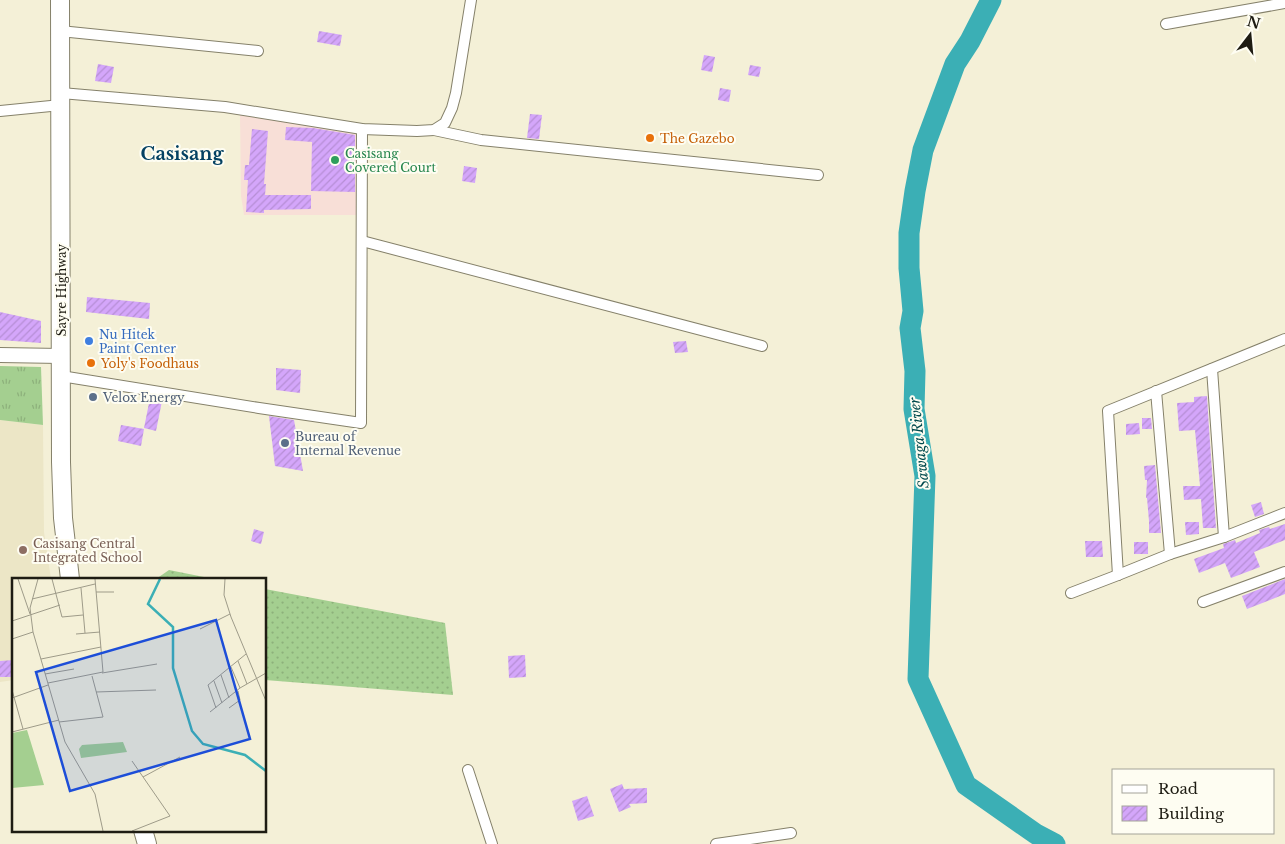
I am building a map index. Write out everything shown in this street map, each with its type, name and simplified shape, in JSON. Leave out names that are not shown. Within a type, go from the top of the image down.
[{"type":"highway","name":"Sayre Highway","points":[[60,0],[62,462],[63,510],[70,578]]},
{"type":"street","points":[[434,130],[444,123],[452,108],[471,0]]},
{"type":"street","points":[[1166,24],[1285,3]]},
{"type":"street","points":[[60,31],[258,50]]},
{"type":"street","points":[[0,111],[61,99],[225,107],[362,129],[417,132],[434,130],[481,140],[818,175]]},
{"type":"street","points":[[61,376],[361,423],[362,129]]},
{"type":"street","points":[[362,242],[762,346]]},
{"type":"street","points":[[1118,576],[1108,411],[1285,339]]},
{"type":"street","points":[[0,355],[61,356]]},
{"type":"street","points":[[1212,369],[1224,537]]},
{"type":"street","points":[[1156,391],[1170,554]]},
{"type":"street","points":[[1071,593],[1170,554],[1224,537],[1285,513]]},
{"type":"street","points":[[1203,602],[1285,572]]},
{"type":"street","points":[[468,770],[492,844]]},
{"type":"street","points":[[716,844],[791,833]]},
{"type":"shaded area","points":[[240,115],[362,129],[359,215],[244,215],[241,196]]},
{"type":"shaded area","name":"Casisang Central Integrated School","points":[[0,420],[43,425],[44,532],[51,578],[12,578],[12,680],[0,682]]},
{"type":"green space","points":[[0,366],[41,367],[43,425],[0,420]]},
{"type":"green space","points":[[169,570],[209,578],[157,578]]},
{"type":"green space","points":[[266,589],[445,623],[453,695],[266,680]]},
{"type":"building","points":[[319,31],[342,35],[340,46],[317,42]]},
{"type":"building","points":[[704,55],[715,57],[712,72],[701,70]]},
{"type":"building","points":[[98,64],[114,67],[111,83],[95,81]]},
{"type":"building","points":[[750,65],[761,67],[759,77],[748,75]]},
{"type":"building","points":[[720,88],[731,90],[729,102],[718,100]]},
{"type":"building","points":[[530,114],[542,115],[539,139],[527,138]]},
{"type":"building","name":"Casisang Covered Court","points":[[286,127],[313,128],[355,135],[355,192],[311,191],[312,142],[285,140]]},
{"type":"building","points":[[252,129],[268,131],[264,184],[266,184],[265,195],[311,195],[311,209],[264,210],[264,213],[246,212],[248,180],[244,180],[245,165],[249,165]]},
{"type":"building","points":[[464,166],[477,168],[475,183],[462,181]]},
{"type":"building","points":[[87,297],[150,303],[149,319],[86,312]]},
{"type":"building","points":[[0,312],[41,321],[41,343],[0,340]]},
{"type":"building","points":[[686,341],[688,352],[675,353],[673,342]]},
{"type":"building","points":[[276,368],[301,370],[300,393],[276,390]]},
{"type":"building","points":[[1207,396],[1216,528],[1203,528],[1201,499],[1184,500],[1183,486],[1200,486],[1195,430],[1179,431],[1177,403],[1194,402],[1194,397]]},
{"type":"building","points":[[150,398],[162,401],[156,431],[144,428]]},
{"type":"building","name":"Bureau of Internal Revenue","points":[[269,416],[294,420],[303,471],[275,466]]},
{"type":"building","points":[[1142,418],[1151,418],[1152,429],[1142,429]]},
{"type":"building","points":[[1139,423],[1140,434],[1126,435],[1126,424]]},
{"type":"building","points":[[121,425],[144,429],[141,446],[118,441]]},
{"type":"building","points":[[1155,465],[1161,533],[1149,533],[1146,498],[1147,480],[1145,480],[1144,466]]},
{"type":"building","points":[[1261,502],[1264,514],[1255,517],[1251,505]]},
{"type":"building","points":[[1185,522],[1199,522],[1199,534],[1186,535]]},
{"type":"building","points":[[1285,524],[1285,540],[1254,552],[1260,567],[1231,578],[1225,563],[1199,573],[1194,559],[1224,548],[1223,544],[1235,540],[1236,543],[1260,533],[1259,530]]},
{"type":"building","points":[[254,529],[264,532],[261,544],[251,541]]},
{"type":"building","points":[[1085,541],[1102,541],[1103,557],[1086,557]]},
{"type":"building","points":[[1134,542],[1148,542],[1148,554],[1134,554]]},
{"type":"building","points":[[1285,579],[1285,594],[1247,609],[1242,596]]},
{"type":"building","points":[[525,655],[526,677],[509,678],[508,656]]},
{"type":"building","points":[[12,660],[12,677],[0,677],[0,661]]},
{"type":"building","points":[[622,784],[624,789],[647,788],[647,803],[629,804],[631,807],[619,812],[610,789]]},
{"type":"building","points":[[587,796],[594,816],[578,821],[572,801]]},
{"type":"waterway","name":"Sawaga River","points":[[991,0],[970,41],[955,64],[923,150],[909,233],[909,268],[913,311],[910,328],[915,371],[914,409],[925,476],[918,679],[966,785],[1036,834],[1055,844]]},
{"type":"place","name":"The Gazebo","points":[[650,138]]},
{"type":"place","name":"Casisang Covered Court","points":[[335,160]]},
{"type":"place","name":"Nu Hitek Paint Center","points":[[89,341]]},
{"type":"place","name":"Yoly's Foodhaus","points":[[91,363]]},
{"type":"place","name":"Velox Energy","points":[[93,397]]},
{"type":"place","name":"Bureau of Internal Revenue","points":[[285,443]]},
{"type":"place","name":"Casisang Central Integrated School","points":[[23,550]]},
{"type":"district","name":"Casisang","points":[[182,154]]}]
